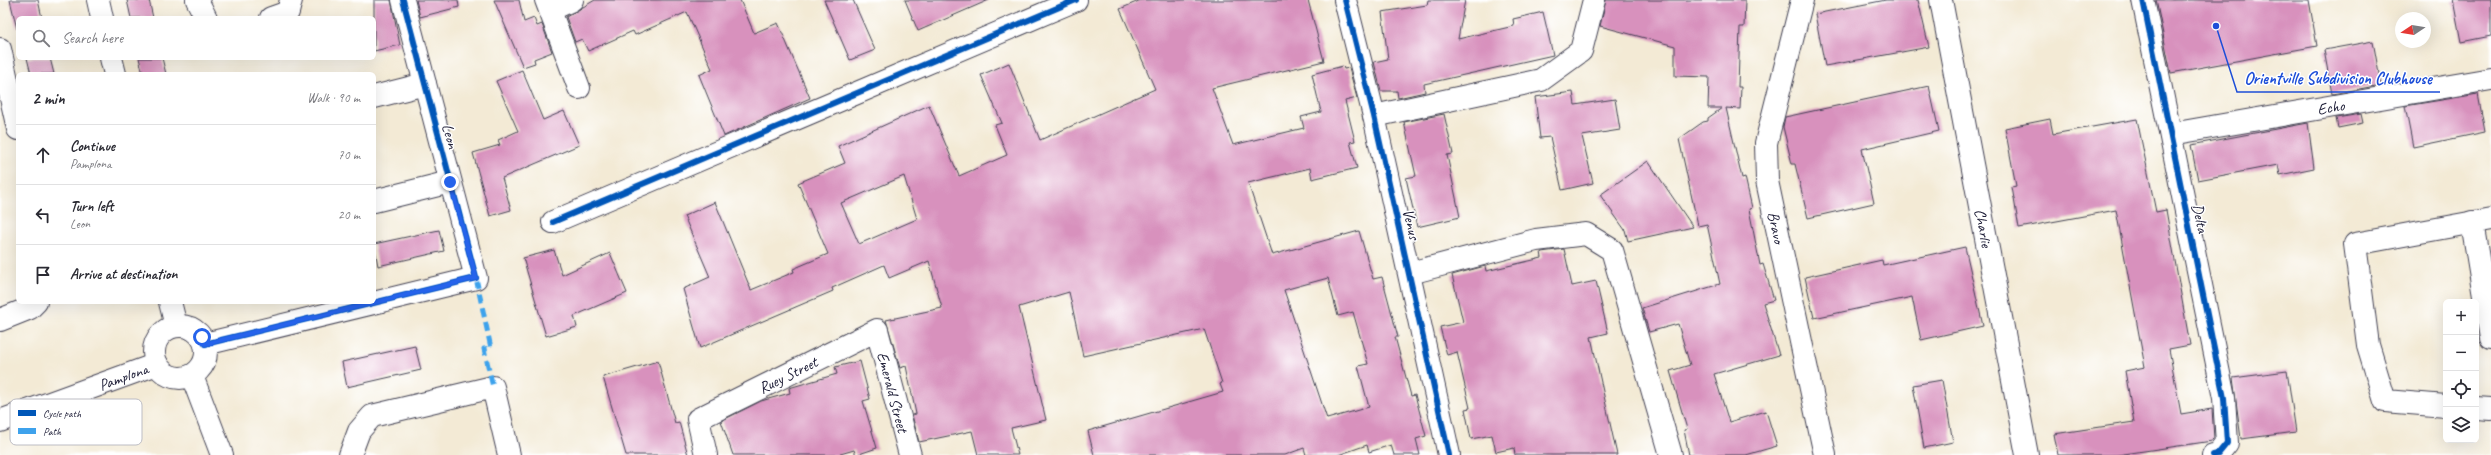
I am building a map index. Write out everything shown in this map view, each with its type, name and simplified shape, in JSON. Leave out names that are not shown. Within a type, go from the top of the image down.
[{"type":"street","points":[[98,0],[102,16]]},
{"type":"street","points":[[197,0],[205,16]]},
{"type":"street","points":[[277,16],[288,12],[291,0]]},
{"type":"street","name":"Leon","points":[[376,302],[476,278],[403,0]]},
{"type":"street","points":[[572,0],[548,5],[578,88]]},
{"type":"street","points":[[553,222],[1076,0]]},
{"type":"street","name":"Venus","points":[[1345,0],[1374,116],[1410,273],[1449,455]]},
{"type":"street","points":[[1374,116],[1541,80],[1581,51],[1594,0]]},
{"type":"street","name":"Bravo","points":[[1802,0],[1766,143],[1767,181],[1825,455]]},
{"type":"street","name":"Charlie","points":[[1941,0],[2027,455]]},
{"type":"street","name":"Delta","points":[[2143,0],[2224,398],[2220,449]]},
{"type":"street","points":[[0,49],[16,120]]},
{"type":"street","points":[[112,60],[114,72]]},
{"type":"street","name":"Echo","points":[[2171,134],[2491,79]]},
{"type":"street","points":[[376,96],[425,84]]},
{"type":"street","points":[[376,200],[450,182]]},
{"type":"street","points":[[2443,406],[2385,401],[2368,345],[2355,244],[2482,220],[2491,338]]},
{"type":"street","points":[[1410,273],[1536,240],[1586,234],[1612,250],[1671,455]]},
{"type":"street","points":[[0,320],[30,308],[34,304]]},
{"type":"street","points":[[170,304],[176,326]]},
{"type":"street","name":"Leon","points":[[205,344],[369,304]]},
{"type":"street","points":[[176,326],[190,328],[196,331],[205,344],[207,353],[205,362],[200,370],[192,376],[176,378],[161,371],[154,356],[156,341],[167,330],[176,326]]},
{"type":"street","name":"Ruey Street","points":[[706,455],[698,420],[877,330]]},
{"type":"street","name":"Emerald Street","points":[[877,330],[910,455]]},
{"type":"street","name":"Pamplona","points":[[61,399],[157,364]]},
{"type":"street","points":[[192,376],[221,455]]},
{"type":"street","points":[[350,455],[358,431],[372,416],[493,388],[509,455]]},
{"type":"street","points":[[2479,408],[2491,409]]},
{"type":"street","name":"Pamplona","points":[[0,421],[10,417]]},
{"type":"building","points":[[10,0],[38,0],[42,16],[16,16],[16,25]]},
{"type":"building","points":[[127,0],[149,0],[153,16],[131,16]]},
{"type":"building","points":[[374,0],[391,0],[400,45],[376,51],[376,16],[374,16]]},
{"type":"building","points":[[416,0],[458,0],[459,7],[420,17]]},
{"type":"building","points":[[494,0],[519,0],[524,22],[534,18],[537,26],[542,24],[552,52],[534,59],[535,63],[523,67]]},
{"type":"building","points":[[595,0],[740,0],[754,33],[778,23],[810,98],[724,136],[699,75],[712,69],[687,12],[635,35],[633,31],[588,51],[582,39],[575,42],[566,17]]},
{"type":"building","points":[[824,0],[853,0],[875,50],[850,60]]},
{"type":"building","points":[[905,0],[989,0],[918,31]]},
{"type":"building","points":[[1141,0],[1308,0],[1324,61],[1212,88],[1233,145],[1304,128],[1301,117],[1321,112],[1312,74],[1343,66],[1344,69],[1349,68],[1357,98],[1345,101],[1355,141],[1350,142],[1357,168],[1312,179],[1310,168],[1248,183],[1272,255],[1359,231],[1373,279],[1382,277],[1398,337],[1395,337],[1411,396],[1415,395],[1426,436],[1416,439],[1420,455],[1394,455],[1391,445],[1369,452],[1367,445],[1338,455],[1306,455],[1304,448],[1285,455],[1094,455],[1088,431],[1223,392],[1220,384],[1222,383],[1204,329],[1083,356],[1069,292],[1019,307],[1046,420],[1011,428],[1018,455],[978,455],[972,431],[919,442],[912,415],[916,414],[906,366],[900,368],[886,320],[942,308],[929,261],[889,278],[884,265],[832,288],[833,291],[700,348],[683,289],[710,277],[684,216],[715,202],[751,290],[794,272],[793,269],[828,254],[798,183],[845,163],[838,146],[929,105],[959,176],[1007,155],[995,125],[1002,123],[981,75],[1009,63],[1040,140],[1155,89],[1120,9]],"holes":[[[904,176],[917,219],[859,244],[841,203]],[[1328,278],[1338,316],[1353,312],[1368,364],[1358,366],[1369,407],[1327,419],[1284,290]]]},
{"type":"building","points":[[1428,0],[1465,0],[1458,39],[1514,26],[1513,19],[1543,12],[1553,55],[1424,84],[1425,92],[1398,98],[1397,91],[1381,91],[1374,62],[1388,59],[1382,12],[1427,5]]},
{"type":"building","points":[[1606,0],[1745,0],[1744,27],[1740,27],[1738,87],[1741,87],[1740,109],[1726,108],[1742,178],[1745,177],[1752,208],[1749,209],[1760,265],[1763,264],[1774,300],[1763,303],[1779,355],[1714,374],[1729,422],[1766,411],[1777,446],[1746,455],[1689,455],[1684,430],[1687,429],[1670,371],[1690,365],[1678,324],[1649,332],[1642,308],[1720,284],[1707,224],[1698,226],[1679,139],[1703,122],[1708,121],[1708,118],[1722,108],[1708,108],[1709,77],[1675,76],[1675,46],[1600,26]]},
{"type":"building","points":[[1886,0],[1918,0],[1929,47],[1825,66],[1815,14]]},
{"type":"building","points":[[2156,0],[2309,0],[2317,46],[2171,73]]},
{"type":"building","points":[[2453,0],[2491,0],[2491,36],[2461,42]]},
{"type":"building","points":[[2373,41],[2381,85],[2332,94],[2324,50]]},
{"type":"building","points":[[28,60],[50,60],[54,72],[30,72]]},
{"type":"building","points":[[140,60],[162,60],[166,72],[142,72]]},
{"type":"building","points":[[522,70],[543,120],[564,111],[579,145],[502,178],[511,210],[490,216],[473,153],[500,145],[498,140],[518,131],[496,81]]},
{"type":"building","points":[[1929,86],[1939,131],[1862,149],[1874,203],[1808,218],[1795,164],[1792,164],[1783,127],[1785,117]]},
{"type":"building","points":[[1573,92],[1575,105],[1615,99],[1620,130],[1582,136],[1593,183],[1562,190],[1550,137],[1540,138],[1535,97]]},
{"type":"building","points":[[2478,94],[2485,132],[2413,147],[2405,106]]},
{"type":"building","points":[[1444,114],[1453,154],[1447,155],[1460,217],[1417,227],[1406,178],[1416,176],[1404,122]]},
{"type":"building","points":[[2361,114],[2363,123],[2338,128],[2336,118]]},
{"type":"building","points":[[2050,119],[2053,134],[2137,119],[2156,212],[2166,210],[2190,345],[2169,349],[2181,414],[2212,409],[2214,439],[2212,441],[2117,455],[2058,455],[2054,434],[2134,422],[2125,371],[2145,367],[2116,210],[2019,228],[2012,187],[2016,186],[2005,128]]},
{"type":"building","points":[[2308,123],[2314,168],[2280,175],[2278,165],[2198,180],[2191,145]]},
{"type":"building","points":[[1648,161],[1693,227],[1628,241],[1625,230],[1600,195]]},
{"type":"building","points":[[439,230],[444,251],[378,266],[376,244]]},
{"type":"building","points":[[1965,247],[1983,326],[1921,340],[1912,297],[1814,318],[1805,277],[1882,260],[1883,265]]},
{"type":"building","points":[[1564,249],[1572,286],[1596,281],[1608,333],[1591,337],[1617,455],[1515,455],[1514,448],[1496,452],[1492,435],[1471,439],[1465,409],[1470,408],[1457,352],[1447,355],[1440,327],[1463,322],[1452,275],[1485,266],[1486,271],[1542,258],[1541,252]]},
{"type":"building","points":[[554,250],[562,275],[610,253],[627,293],[574,316],[577,327],[546,336],[523,258]]},
{"type":"building","points":[[415,346],[421,370],[347,387],[342,362]]},
{"type":"building","points":[[658,361],[675,423],[679,422],[688,455],[626,455],[603,377]]},
{"type":"building","points":[[860,361],[870,399],[863,401],[877,448],[856,455],[854,450],[837,455],[733,455],[721,421],[761,401],[790,393],[789,388],[837,374],[835,367]]},
{"type":"building","points":[[2287,371],[2296,432],[2241,439],[2233,378]]},
{"type":"building","points":[[1942,380],[1953,442],[1924,448],[1913,385]]},
{"type":"marked path","points":[[476,278],[491,348],[484,349],[493,387]]},
{"type":"cycle path","points":[[376,302],[476,278],[403,0]]},
{"type":"cycle path","points":[[553,222],[1076,0]]},
{"type":"cycle path","points":[[1345,0],[1374,116],[1449,455]]},
{"type":"cycle path","points":[[2143,0],[2224,398],[2227,443],[2218,454],[2213,455]]},
{"type":"cycle path","points":[[205,344],[369,304]]},
{"type":"place","name":"Orientville Subdivision Clubhouse","points":[[2216,26]]},
{"type":"route","points":[[202,337],[205,344],[476,278],[450,182]]}]
